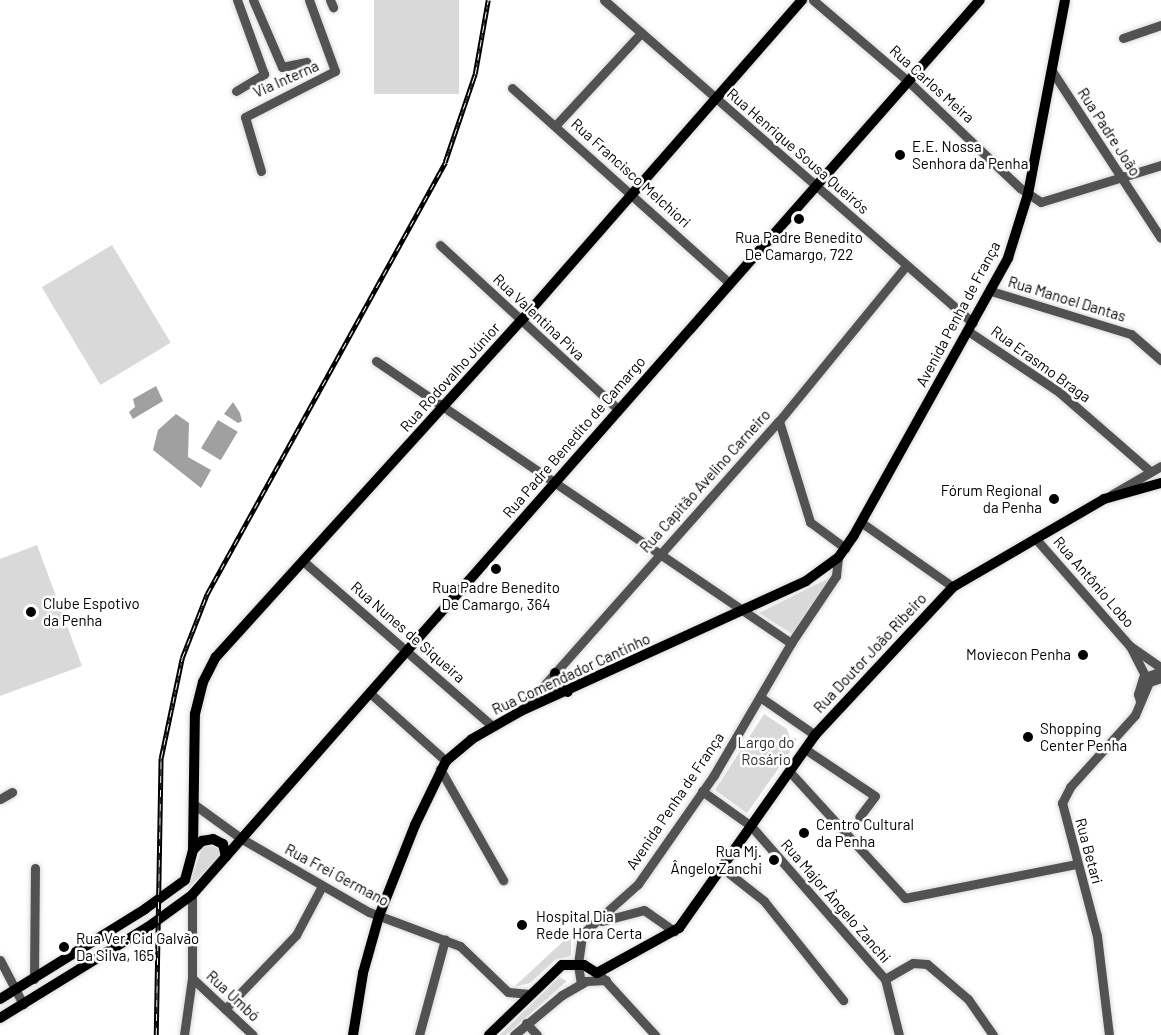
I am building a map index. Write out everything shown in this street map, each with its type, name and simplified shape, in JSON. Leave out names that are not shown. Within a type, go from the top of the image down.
[{"type":"main road","name":"Rua Rodovalho Júnior","points":[[0,999],[178,886],[189,871],[193,850],[195,714],[203,682],[216,657],[521,321],[802,0]]},
{"type":"main road","name":"Rua Padre Benedito de Camargo","points":[[0,1018],[192,895],[408,652],[729,283],[817,188],[980,0]]},
{"type":"main road","name":"Avenida Penha de França","points":[[862,523],[1008,258],[1028,194],[1065,0]]},
{"type":"main road","name":"Rua Doutor João Ribeiro","points":[[674,931],[815,735],[953,587],[1104,499],[1161,483]]},
{"type":"main road","name":"Rua Comendador Cantinho","points":[[443,765],[492,726],[521,711],[568,692],[806,581],[838,558],[862,523]]},
{"type":"main road","points":[[555,673],[556,686],[568,692]]},
{"type":"main road","points":[[353,1035],[363,973],[379,916],[443,765]]},
{"type":"main road","points":[[193,850],[202,841],[213,839],[223,844],[226,857]]},
{"type":"main road","points":[[489,1035],[558,968],[578,964],[601,976],[608,968],[674,931]]},
{"type":"street","points":[[236,92],[264,74],[237,0]]},
{"type":"street","points":[[253,0],[282,67],[306,62]]},
{"type":"street","name":"Via Interna","points":[[261,171],[245,117],[335,71],[309,0]]},
{"type":"street","name":"Rua Henrique Sousa Queirós","points":[[604,0],[906,266],[971,327]]},
{"type":"street","name":"Rua Carlos Meira","points":[[813,0],[908,81],[1028,194]]},
{"type":"street","points":[[1123,38],[1161,25]]},
{"type":"street","points":[[555,126],[641,33]]},
{"type":"street","name":"Rua Padre João","points":[[1052,71],[1161,238]]},
{"type":"street","name":"Rua Francisco Melchiori","points":[[512,88],[632,193],[729,283]]},
{"type":"street","points":[[1028,194],[1041,202],[1050,201],[1161,165]]},
{"type":"street","name":"Rua Valentina Piva","points":[[440,245],[618,410]]},
{"type":"street","name":"Rua Capitão Avelino Carneiro","points":[[521,711],[779,421],[906,266]]},
{"type":"street","name":"Rua Manoel Dantas","points":[[991,291],[1131,334],[1161,360]]},
{"type":"street","name":"Rua Erasmo Braga","points":[[971,327],[1059,392],[1150,471]]},
{"type":"street","points":[[376,361],[791,643]]},
{"type":"street","points":[[779,421],[810,522],[845,548]]},
{"type":"street","points":[[1104,499],[1161,466]]},
{"type":"street","points":[[862,523],[953,587]]},
{"type":"street","name":"Rua Antônio Lobo","points":[[1035,538],[1130,646],[1161,670]]},
{"type":"street","name":"Avenida Penha de França","points":[[580,984],[579,938],[638,884],[702,791],[791,643],[836,576],[838,558]]},
{"type":"street","name":"Rua Nunes de Siqueira","points":[[303,561],[492,726]]},
{"type":"street","name":"Rua Antônio Lobo","points":[[1130,646],[1145,676]]},
{"type":"street","points":[[1145,676],[1161,670]]},
{"type":"street","name":"Rua Betari","points":[[1140,701],[1138,694],[1145,676]]},
{"type":"street","name":"Rua Betari","points":[[1109,1035],[1096,936],[1063,811],[1065,795],[1109,748],[1135,715],[1149,682],[1161,678]]},
{"type":"street","points":[[370,694],[443,765],[504,880]]},
{"type":"street","points":[[760,697],[815,735]]},
{"type":"street","points":[[805,749],[876,796],[859,817]]},
{"type":"street","points":[[789,771],[899,894],[911,899],[1076,864]]},
{"type":"street","points":[[702,791],[751,826]]},
{"type":"street","points":[[0,799],[12,792]]},
{"type":"street","name":"Rua Frei Germano","points":[[195,805],[242,839],[322,886],[379,916],[445,939],[466,951],[508,992],[530,994]]},
{"type":"street","name":"Rua Major Ângelo Zanchi","points":[[751,826],[885,979],[899,1035]]},
{"type":"street","points":[[721,867],[764,901],[843,1000]]},
{"type":"street","points":[[34,979],[36,868]]},
{"type":"street","points":[[225,1009],[303,926],[322,886]]},
{"type":"street","points":[[184,1035],[192,978],[192,895]]},
{"type":"street","points":[[598,922],[644,910],[674,931]]},
{"type":"street","points":[[419,1035],[445,939]]},
{"type":"street","points":[[0,960],[23,1004]]},
{"type":"street","points":[[885,979],[913,963],[927,964],[968,999],[993,1035]]},
{"type":"street","points":[[514,1035],[526,1023],[580,984],[601,976],[655,1035]]},
{"type":"street","name":"Rua Umbó","points":[[192,978],[253,1035]]},
{"type":"street","points":[[526,1023],[537,1035]]},
{"type":"green space","points":[[374,0],[459,0],[459,94],[374,94]]},
{"type":"green space","points":[[112,245],[171,343],[100,385],[42,287]]},
{"type":"green space","name":"Clube Espotivo da Penha","points":[[37,545],[82,666],[0,696],[0,559]]},
{"type":"green space","points":[[833,576],[794,635],[759,613]]},
{"type":"green space","name":"Largo do Rosário","points":[[764,714],[787,729],[790,738],[796,738],[796,741],[790,743],[790,752],[747,813],[715,790]]},
{"type":"green space","points":[[209,845],[219,849],[221,855],[187,890],[202,848]]},
{"type":"green space","points":[[571,934],[571,956],[556,959],[530,983],[514,987]]},
{"type":"green space","points":[[559,977],[567,981],[506,1035],[500,1035]]},
{"type":"shaded area","points":[[156,386],[163,401],[133,419],[129,412],[135,407],[133,399]]},
{"type":"shaded area","points":[[233,402],[242,421],[238,423],[224,414]]},
{"type":"shaded area","points":[[176,414],[189,423],[188,457],[211,470],[201,488],[153,450],[158,430]]},
{"type":"shaded area","points":[[218,420],[238,432],[221,460],[201,448]]},
{"type":"railway","points":[[156,1035],[161,758],[182,658],[207,594],[445,162],[475,74],[488,0]]},
{"type":"place","name":"E.E. Nossa Senhora da Penha","points":[[900,155]]},
{"type":"place","name":"Rua Padre Benedito De Camargo, 722","points":[[799,219]]},
{"type":"place","name":"Fórum Regional da Penha","points":[[1054,499]]},
{"type":"place","name":"Rua Padre Benedito De Camargo, 364","points":[[496,569]]},
{"type":"place","name":"Clube Espotivo da Penha","points":[[31,612]]},
{"type":"place","name":"Moviecon Penha","points":[[1083,655]]},
{"type":"place","name":"Shopping Center Penha","points":[[1028,737]]},
{"type":"place","name":"Centro Cultural da Penha","points":[[804,833]]},
{"type":"place","name":"Rua Mj. Ângelo Zanchi","points":[[774,860]]},
{"type":"place","name":"Hospital Dia Rede Hora Certa","points":[[522,925]]},
{"type":"place","name":"Rua Ver. Cid Galvão Da Silva, 165","points":[[64,947]]}]
